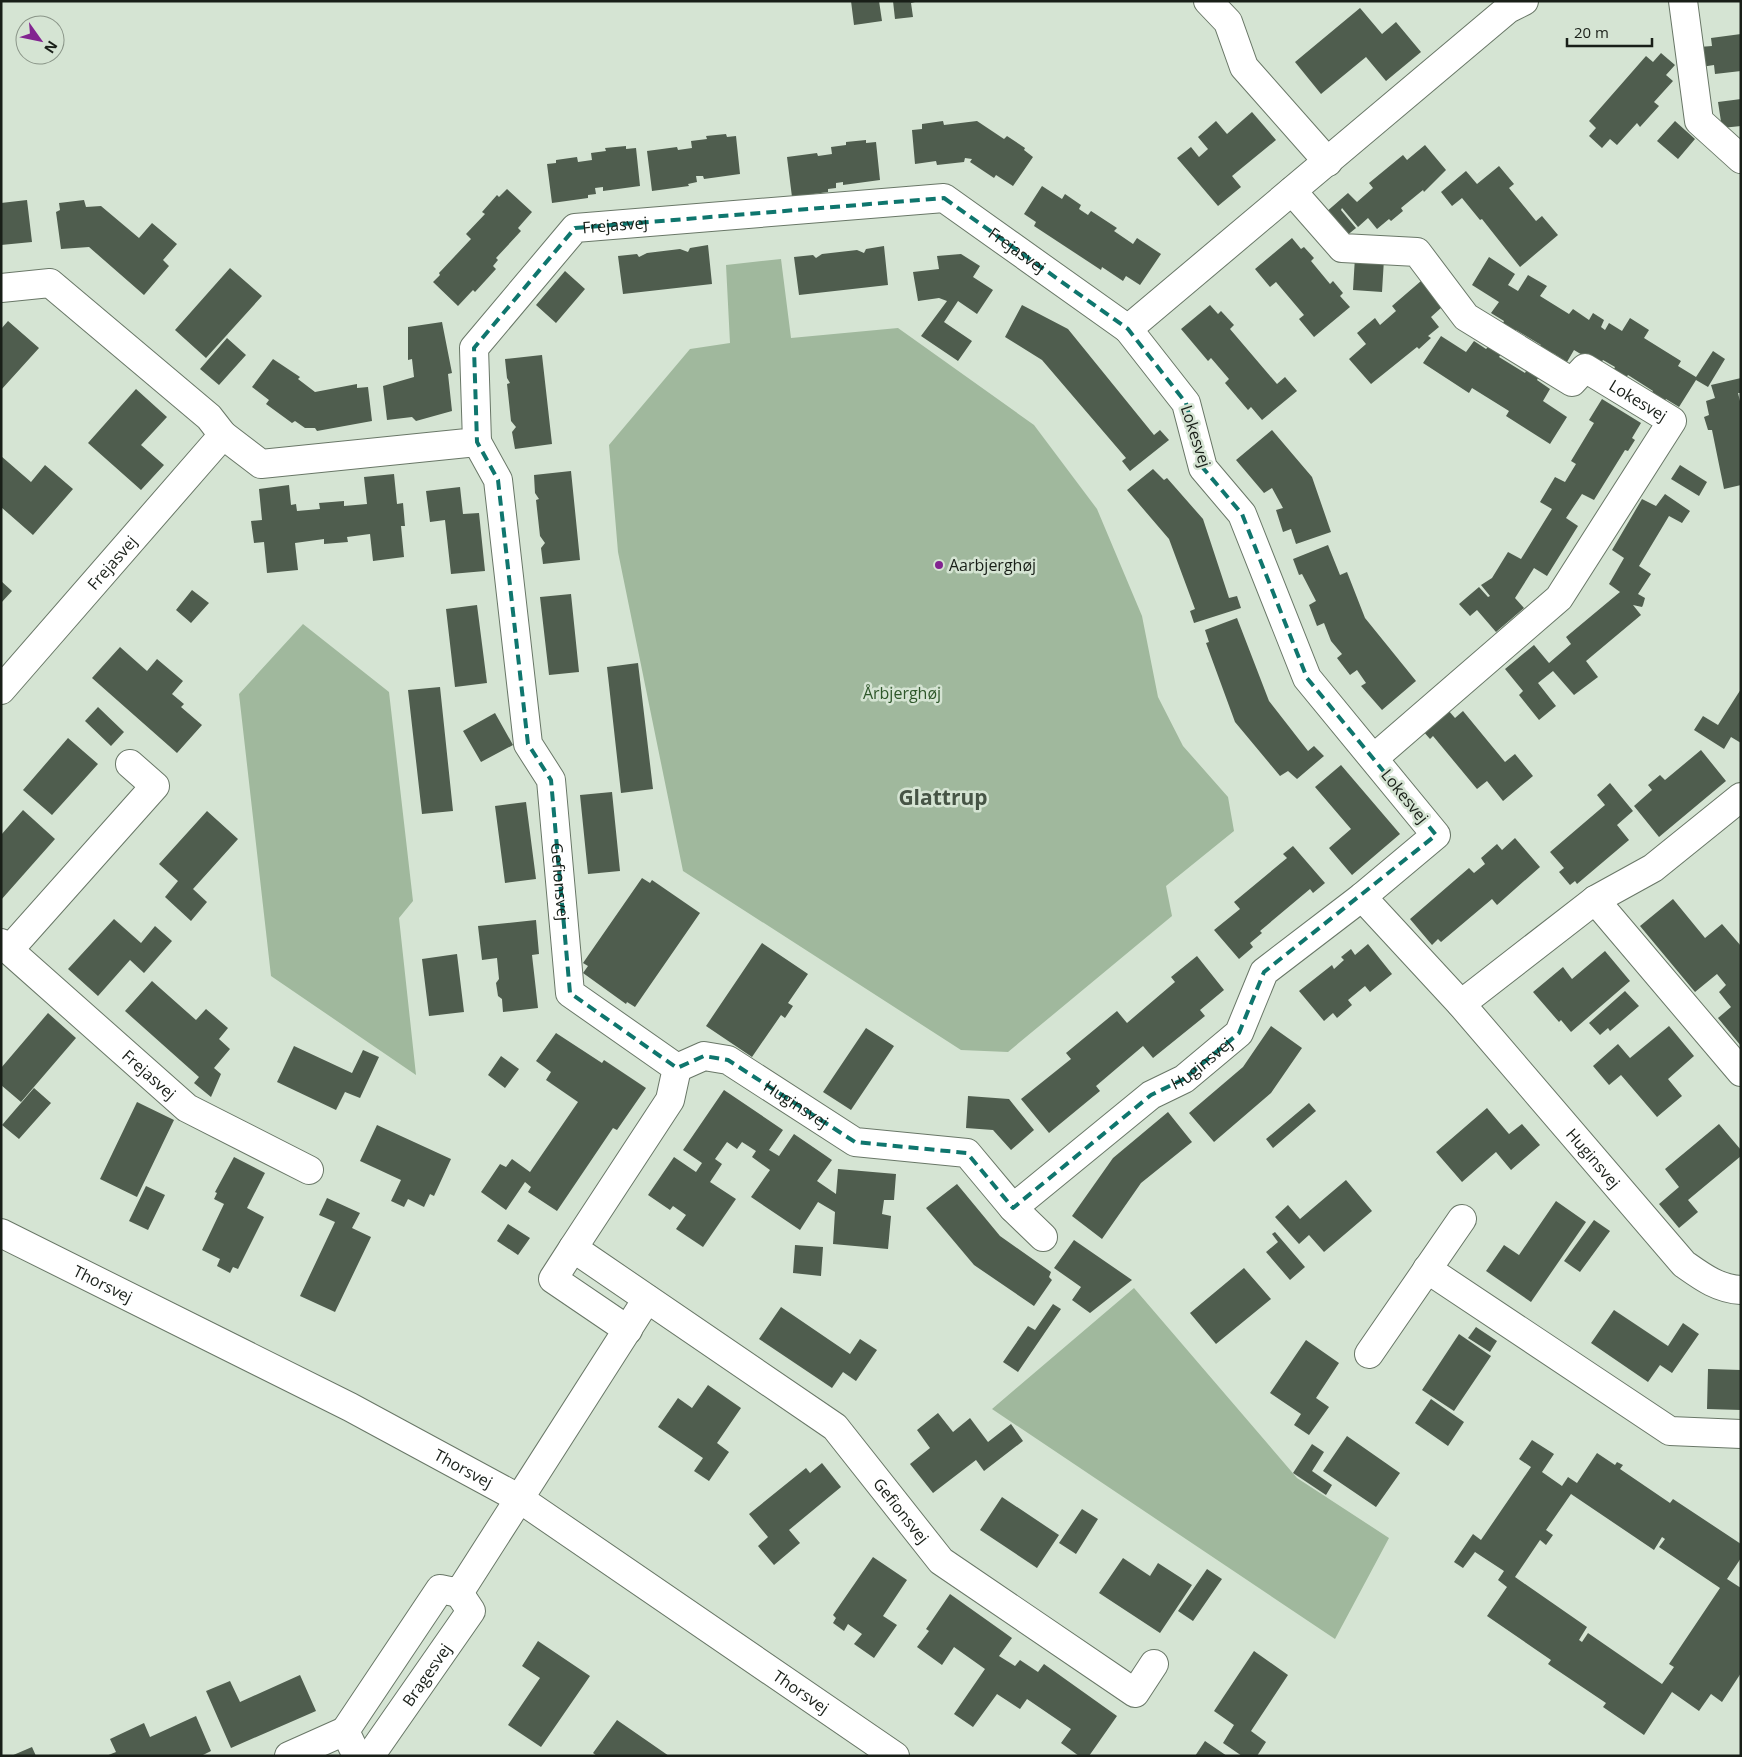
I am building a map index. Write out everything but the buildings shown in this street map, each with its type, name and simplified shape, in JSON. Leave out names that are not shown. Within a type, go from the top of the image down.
[{"type":"street","points":[[1208,1],[1228,22],[1244,67],[1328,162]]},
{"type":"street","points":[[1682,1],[1699,121],[1741,159]]},
{"type":"street","points":[[1128,329],[1328,162],[1512,4]]},
{"type":"street","name":"Lokesvej","points":[[1292,192],[1342,248],[1417,252],[1466,317],[1572,382],[1585,368],[1672,422],[1559,598],[1374,758]]},
{"type":"street","name":"Frejasvej","points":[[477,442],[474,348],[575,228],[944,198],[1128,329]]},
{"type":"street","points":[[1,288],[50,283],[209,418],[223,435],[261,464],[477,442]]},
{"type":"street","name":"Lokesvej","points":[[1128,329],[1186,403],[1203,468],[1242,514],[1307,678],[1436,835]]},
{"type":"street","name":"Frejasvej","points":[[1,690],[223,435]]},
{"type":"street","name":"Gefionsvej","points":[[477,442],[498,480],[528,744],[551,780],[570,994],[677,1068]]},
{"type":"street","name":"Frejasvej","points":[[130,764],[155,786],[5,946],[187,1108],[309,1170]]},
{"type":"street","points":[[1461,1004],[1596,900],[1653,868],[1741,797]]},
{"type":"street","name":"Huginsvej","points":[[1013,1208],[1151,1095],[1184,1079],[1239,1032],[1264,972],[1362,897],[1436,835]]},
{"type":"street","name":"Huginsvej","points":[[1362,897],[1461,1004],[1684,1264],[1706,1280],[1729,1290],[1741,1290]]},
{"type":"street","points":[[1596,900],[1741,1072]]},
{"type":"street","name":"Huginsvej","points":[[677,1068],[704,1056],[728,1060],[855,1142],[968,1153],[1013,1208],[1042,1237]]},
{"type":"street","points":[[628,1330],[553,1279],[670,1100],[677,1068]]},
{"type":"street","points":[[1370,1354],[1462,1219]]},
{"type":"street","name":"Thorsvej","points":[[1,1233],[350,1407],[520,1499],[895,1756]]},
{"type":"street","name":"Gefionsvej","points":[[573,1248],[835,1427],[941,1561],[1134,1692],[1154,1664]]},
{"type":"street","points":[[1428,1269],[1670,1431],[1741,1434]]},
{"type":"street","points":[[289,1756],[345,1731],[440,1589],[459,1593],[647,1300]]},
{"type":"street","name":"Bragesvej","points":[[370,1756],[471,1611],[459,1593]]},
{"type":"street","points":[[345,1731],[357,1756]]},
{"type":"highlighted area","points":[[944,198],[1128,329],[1186,403],[1203,468],[1242,514],[1307,678],[1436,835],[1264,972],[1239,1033],[1184,1079],[1151,1095],[1013,1208],[967,1153],[855,1142],[728,1060],[704,1056],[677,1068],[570,993],[551,780],[528,744],[498,480],[477,442],[474,348],[575,228]]},
{"type":"green space","name":"Årbjerghøj","points":[[781,259],[791,338],[898,328],[1034,425],[1097,509],[1142,616],[1158,697],[1183,746],[1228,797],[1234,831],[1166,886],[1172,916],[1008,1052],[961,1050],[683,871],[618,552],[609,445],[690,349],[730,343],[726,265]]},
{"type":"green space","points":[[303,624],[389,692],[413,901],[399,918],[416,1075],[271,976],[239,694]]},
{"type":"green space","points":[[1134,1288],[1297,1478],[1389,1538],[1335,1639],[992,1409]]},
{"type":"place","name":"Aarbjerghøj","points":[[939,565]]},
{"type":"district","name":"Glattrup","points":[[943,798]]}]
